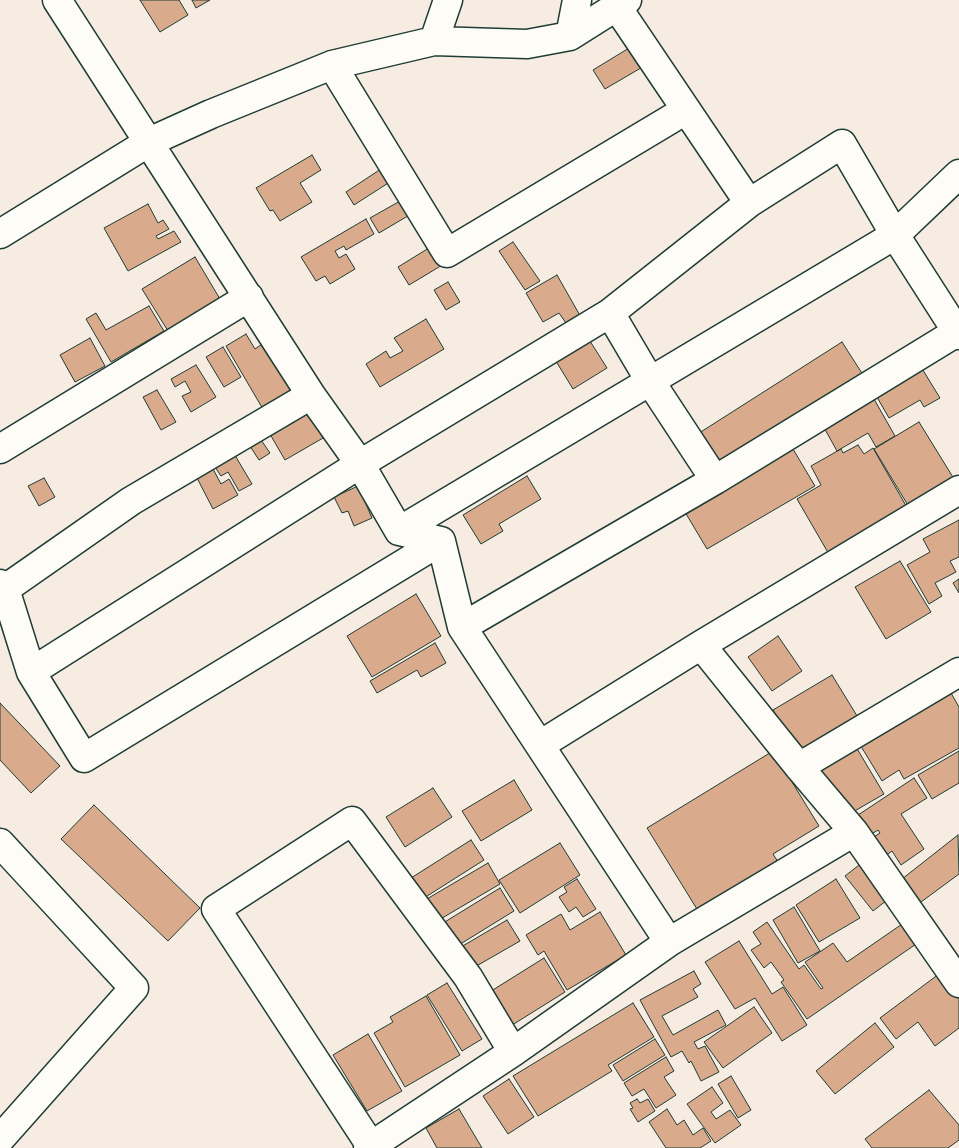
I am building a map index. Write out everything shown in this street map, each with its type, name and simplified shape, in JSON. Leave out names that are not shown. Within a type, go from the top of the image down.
[{"type":"street","points":[[57,0],[311,395],[360,464],[400,531],[441,541]]},
{"type":"street","points":[[434,41],[448,0]]},
{"type":"street","points":[[570,36],[577,0]]},
{"type":"street","points":[[0,234],[149,142],[211,114],[332,65],[434,41],[527,44],[570,36],[622,3],[686,110],[749,203]]},
{"type":"street","points":[[332,65],[448,253],[686,110]]},
{"type":"street","points":[[31,672],[360,464],[610,313],[749,203],[842,144],[895,234],[958,334],[715,480],[462,627]]},
{"type":"street","points":[[400,531],[895,234],[959,174]]},
{"type":"street","points":[[0,449],[249,297]]},
{"type":"street","points":[[610,313],[650,381],[715,480]]},
{"type":"street","points":[[311,395],[131,502],[2,587],[31,672],[84,758],[441,541]]},
{"type":"street","points":[[540,745],[701,645],[956,499]]},
{"type":"street","points":[[441,541],[462,627],[668,942]]},
{"type":"street","points":[[701,645],[854,832],[959,982]]},
{"type":"street","points":[[799,767],[959,672]]},
{"type":"street","points":[[513,1052],[468,977],[352,821],[216,909],[369,1147],[513,1052],[668,942],[854,832]]},
{"type":"street","points":[[0,843],[134,988],[0,1139]]},
{"type":"street","points":[[0,1144],[4,1148]]},
{"type":"building","points":[[140,0],[179,0],[188,15],[160,32]]},
{"type":"building","points":[[192,0],[210,0],[196,8]]},
{"type":"building","points":[[634,45],[646,65],[605,89],[593,70]]},
{"type":"building","points":[[312,155],[321,170],[300,183],[312,202],[280,221],[273,210],[270,211],[256,188]]},
{"type":"building","points":[[387,165],[396,178],[354,205],[346,192]]},
{"type":"building","points":[[409,196],[418,210],[379,233],[370,218]]},
{"type":"building","points":[[148,204],[158,223],[163,220],[169,229],[156,236],[158,239],[174,231],[181,242],[128,271],[104,228]]},
{"type":"building","points":[[366,219],[374,234],[346,250],[344,246],[335,251],[339,258],[346,254],[355,269],[330,284],[325,276],[316,281],[301,257]]},
{"type":"building","points":[[513,242],[540,281],[525,290],[499,251]]},
{"type":"building","points":[[437,243],[449,261],[409,285],[398,267]]},
{"type":"building","points":[[195,257],[220,299],[168,331],[142,289]]},
{"type":"building","points":[[557,275],[582,319],[568,326],[559,313],[543,322],[526,293]]},
{"type":"building","points":[[448,282],[460,302],[446,310],[434,290]]},
{"type":"building","points":[[149,306],[164,331],[111,362],[86,319],[96,313],[106,330]]},
{"type":"building","points":[[426,319],[444,349],[380,387],[366,364],[386,351],[390,358],[403,351],[394,338]]},
{"type":"building","points":[[246,334],[255,349],[265,342],[298,398],[267,416],[226,346]]},
{"type":"building","points":[[90,338],[105,366],[75,382],[60,355]]},
{"type":"building","points":[[588,338],[607,368],[573,389],[554,358]]},
{"type":"building","points":[[842,342],[865,378],[719,471],[696,435]]},
{"type":"building","points":[[223,347],[241,377],[224,387],[206,357]]},
{"type":"building","points":[[918,362],[940,398],[924,407],[920,400],[889,418],[874,392]]},
{"type":"building","points":[[196,365],[216,397],[191,412],[182,396],[191,392],[185,381],[175,387],[171,379]]},
{"type":"building","points":[[157,390],[176,422],[161,430],[143,397]]},
{"type":"building","points":[[870,392],[895,436],[876,447],[868,433],[837,451],[822,424]]},
{"type":"building","points":[[305,407],[323,438],[285,460],[267,429]]},
{"type":"building","points":[[919,422],[959,487],[909,507],[874,449]]},
{"type":"building","points":[[257,434],[270,453],[259,460],[246,440]]},
{"type":"building","points":[[790,444],[815,486],[707,549],[682,507]]},
{"type":"building","points":[[858,445],[864,454],[873,448],[909,511],[830,556],[797,499],[821,485],[811,466],[841,449],[843,453]]},
{"type":"building","points":[[233,452],[252,484],[239,491],[228,472],[221,476],[213,464]]},
{"type":"building","points":[[212,467],[221,484],[229,479],[238,495],[213,509],[196,476]]},
{"type":"building","points":[[527,476],[541,499],[499,524],[503,531],[481,544],[463,515]]},
{"type":"building","points":[[44,478],[55,497],[39,506],[28,486]]},
{"type":"building","points":[[358,486],[372,518],[354,526],[348,511],[342,513],[334,497]]},
{"type":"building","points":[[959,520],[959,557],[950,561],[956,572],[935,583],[942,596],[929,604],[907,565],[930,552],[923,539]]},
{"type":"building","points":[[900,561],[931,612],[886,639],[855,587]]},
{"type":"building","points":[[959,579],[959,593],[953,583]]},
{"type":"building","points":[[416,594],[441,636],[372,677],[347,636]]},
{"type":"building","points":[[778,636],[802,671],[772,691],[748,657]]},
{"type":"building","points":[[435,643],[446,663],[421,677],[417,670],[377,693],[370,681]]},
{"type":"building","points":[[832,675],[862,724],[803,760],[773,710]]},
{"type":"building","points":[[951,693],[959,707],[959,748],[904,779],[899,770],[882,781],[859,743],[896,725]]},
{"type":"building","points":[[0,703],[60,766],[31,793],[0,760]]},
{"type":"building","points":[[856,747],[884,794],[846,816],[818,771]]},
{"type":"building","points":[[773,751],[819,826],[773,854],[780,865],[700,914],[647,828]]},
{"type":"building","points":[[959,751],[959,783],[932,799],[918,775]]},
{"type":"building","points":[[914,778],[927,798],[901,814],[924,849],[901,865],[892,851],[875,863],[863,844],[880,833],[878,830],[861,841],[849,821]]},
{"type":"building","points":[[514,780],[532,810],[481,841],[462,811]]},
{"type":"building","points":[[433,788],[452,817],[405,847],[386,817]]},
{"type":"building","points":[[94,805],[200,908],[168,941],[61,839]]},
{"type":"building","points":[[958,835],[959,874],[921,902],[902,879]]},
{"type":"building","points":[[471,840],[484,860],[424,898],[411,878]]},
{"type":"building","points":[[560,843],[580,875],[520,913],[499,880]]},
{"type":"building","points":[[863,862],[891,897],[873,911],[845,876]]},
{"type":"building","points":[[488,863],[500,884],[432,924],[420,903]]},
{"type":"building","points":[[577,879],[596,909],[583,917],[576,907],[569,912],[559,897],[567,892],[564,887]]},
{"type":"building","points":[[836,879],[860,918],[819,942],[796,905]]},
{"type":"building","points":[[500,888],[514,911],[449,951],[435,928]]},
{"type":"building","points":[[794,907],[820,951],[798,963],[773,920]]},
{"type":"building","points":[[600,912],[626,955],[567,990],[544,951],[538,955],[526,935],[561,914],[570,930]]},
{"type":"building","points":[[507,920],[520,941],[473,968],[461,947]]},
{"type":"building","points":[[908,920],[922,940],[807,1019],[781,982],[784,980],[771,962],[764,968],[751,950],[761,944],[753,932],[767,922],[799,969],[804,965],[821,989],[823,988],[805,962],[833,943],[847,962]]},
{"type":"building","points":[[739,941],[772,994],[783,987],[807,1025],[782,1041],[755,998],[735,1009],[705,962]]},
{"type":"building","points":[[544,958],[565,992],[509,1027],[488,993]]},
{"type":"building","points":[[694,971],[701,984],[693,989],[698,997],[662,1016],[673,1035],[718,1010],[726,1025],[694,1042],[698,1049],[705,1046],[719,1072],[701,1081],[691,1061],[689,1063],[682,1051],[671,1057],[640,1000]]},
{"type":"building","points":[[943,971],[959,992],[959,1028],[935,1046],[918,1022],[896,1039],[880,1018]]},
{"type":"building","points":[[447,983],[482,1039],[462,1051],[427,995]]},
{"type":"building","points":[[426,996],[460,1055],[405,1087],[374,1033],[393,1022],[390,1017]]},
{"type":"building","points":[[633,1003],[654,1037],[608,1065],[612,1071],[538,1116],[513,1076]]},
{"type":"building","points":[[754,1007],[772,1033],[723,1068],[704,1042]]},
{"type":"building","points":[[875,1023],[894,1047],[835,1094],[816,1071]]},
{"type":"building","points":[[368,1034],[402,1091],[367,1111],[333,1055]]},
{"type":"building","points":[[655,1039],[665,1055],[623,1081],[613,1065]]},
{"type":"building","points":[[666,1057],[674,1071],[664,1077],[676,1095],[656,1108],[644,1089],[632,1096],[624,1083]]},
{"type":"building","points":[[731,1076],[751,1110],[738,1118],[718,1084]]},
{"type":"building","points":[[509,1079],[534,1117],[508,1134],[483,1096]]},
{"type":"building","points":[[712,1087],[723,1103],[711,1112],[716,1119],[730,1110],[741,1125],[715,1143],[687,1104]]},
{"type":"building","points":[[929,1090],[959,1125],[959,1140],[948,1148],[872,1148],[865,1139]]},
{"type":"building","points":[[637,1099],[640,1103],[648,1099],[655,1111],[638,1122],[630,1109],[633,1108],[630,1103]]},
{"type":"building","points":[[459,1109],[482,1148],[437,1148],[426,1128]]},
{"type":"building","points":[[667,1109],[677,1125],[684,1120],[693,1135],[703,1128],[711,1141],[700,1148],[666,1148],[649,1122]]}]
